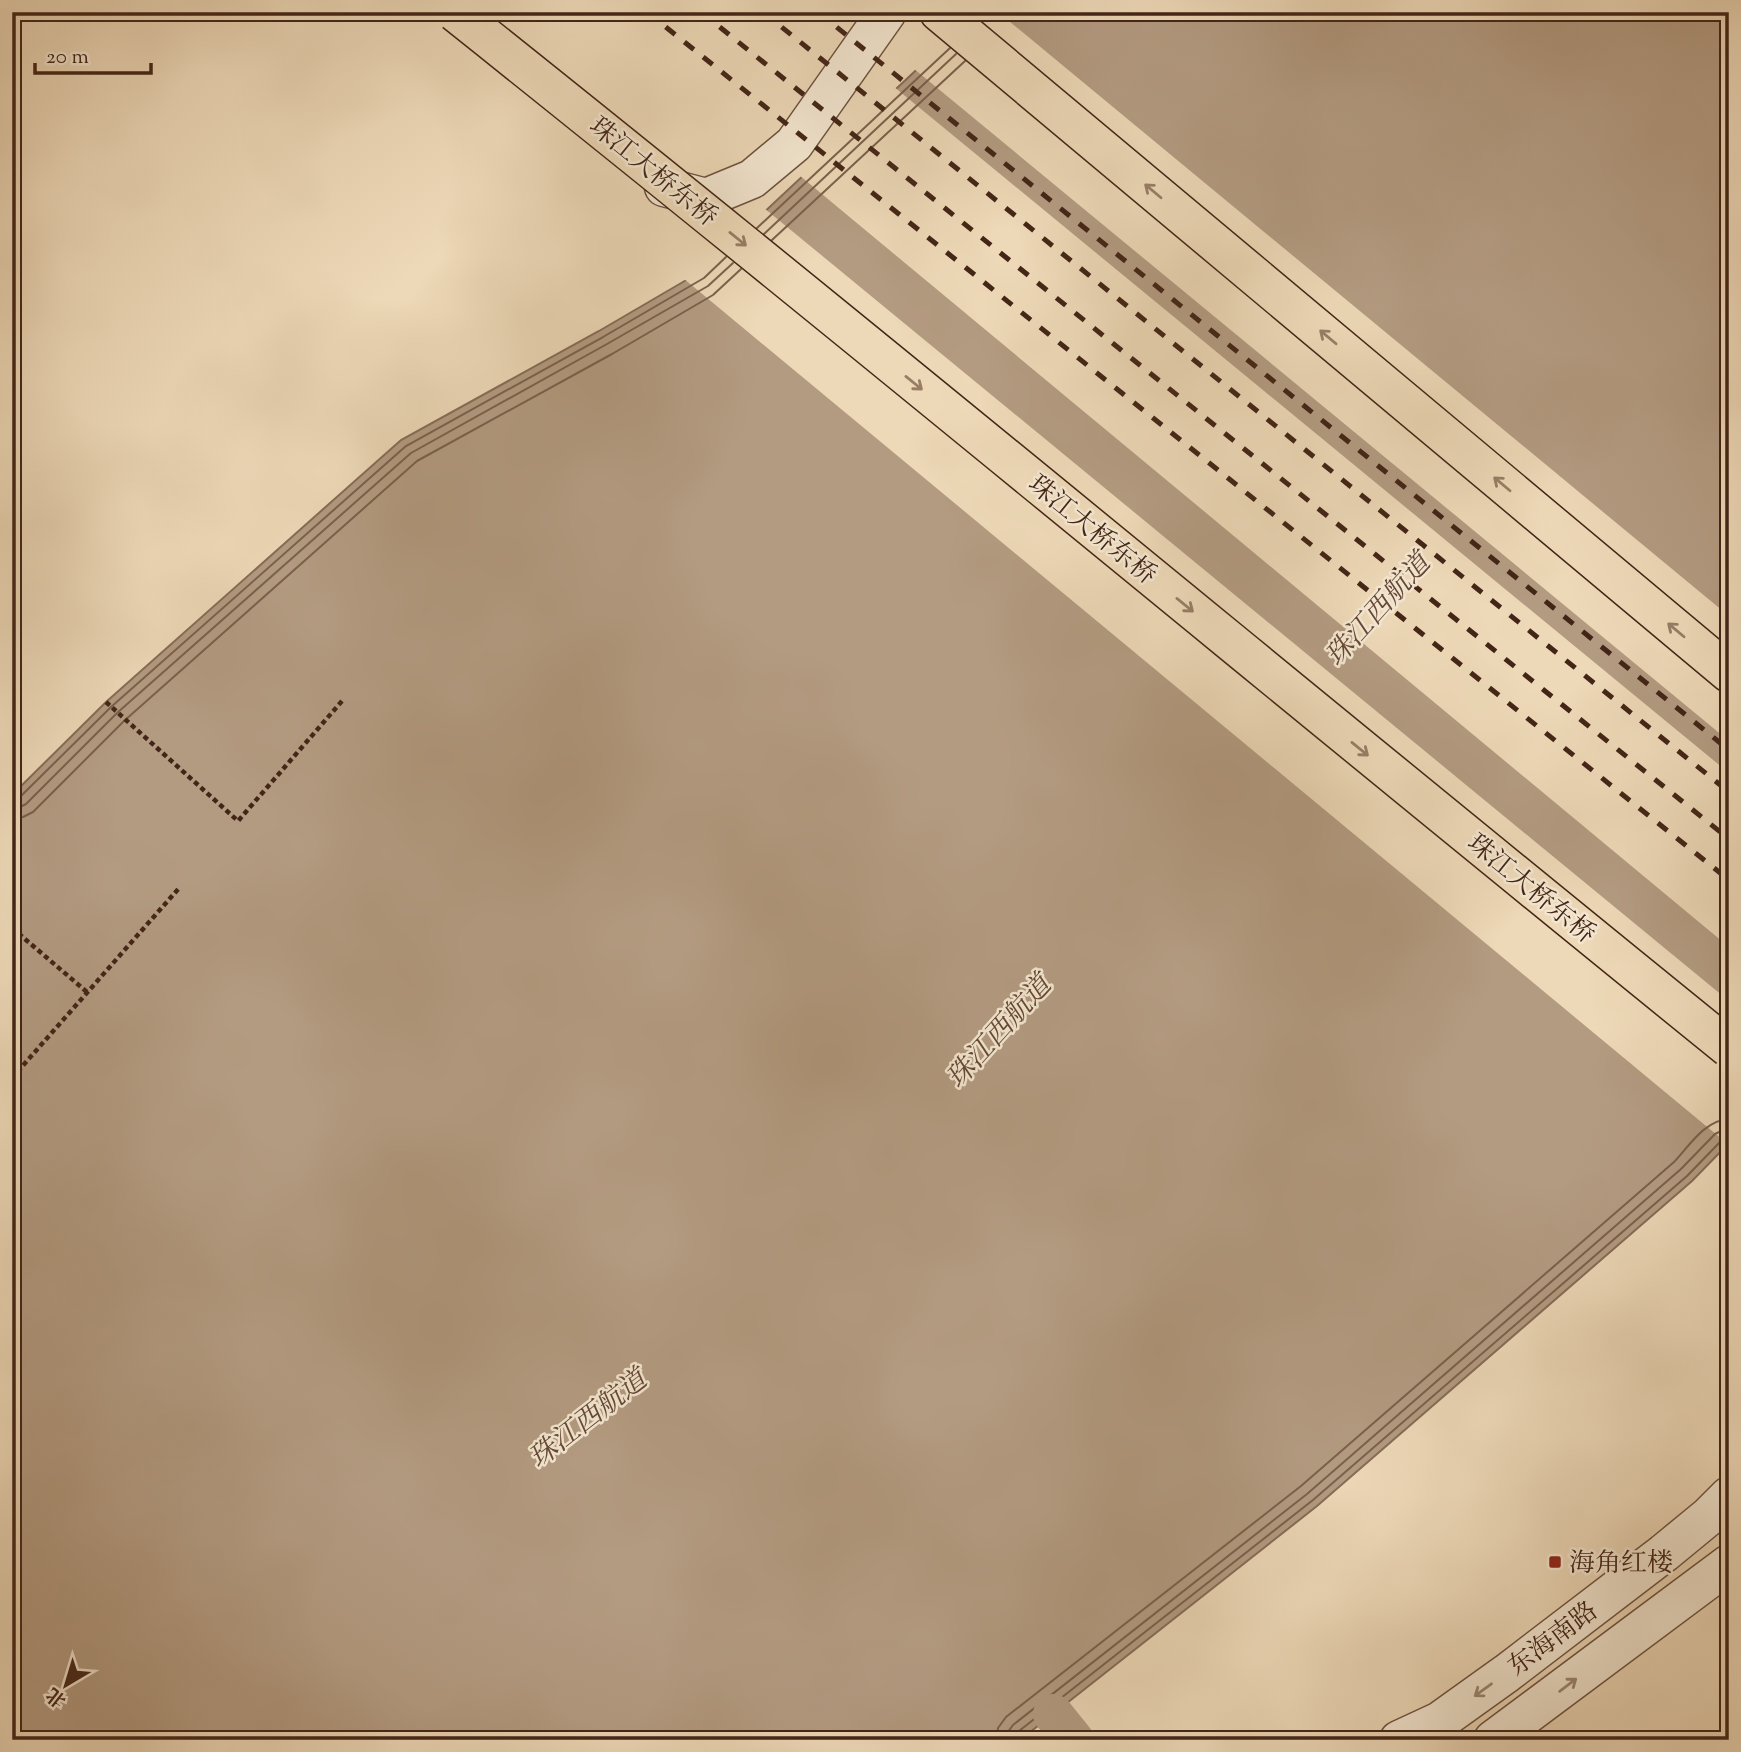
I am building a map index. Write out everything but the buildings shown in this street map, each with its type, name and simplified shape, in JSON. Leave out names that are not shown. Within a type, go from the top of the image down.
[{"type":"highway","name":"珠江大桥东桥","points":[[455,12],[696,204],[1396,779],[1729,1048]]},
{"type":"highway","points":[[480,12],[696,204]]},
{"type":"highway","points":[[939,12],[1729,673]]},
{"type":"street","points":[[552,110],[639,180],[706,198],[752,179],[793,144],[887,12]]},
{"type":"street","name":"东海南路","points":[[1399,1740],[1440,1721],[1507,1673],[1664,1553],[1729,1496]]},
{"type":"street","name":"东海南路","points":[[1493,1740],[1729,1564]]},
{"type":"path","points":[[106,702],[238,821],[342,701]]},
{"type":"path","points":[[12,1078],[180,887]]},
{"type":"path","points":[[12,928],[88,992]]},
{"type":"water","name":"珠江西航道","points":[[971,12],[1729,12],[1729,1143],[1692,1181],[1317,1506],[1020,1740],[12,1740],[12,795],[106,702],[401,440],[700,272],[958,31]]},
{"type":"pier","points":[[966,12],[998,12],[1729,616],[1729,741],[913,68],[955,29]]},
{"type":"pier","points":[[893,86],[1729,773],[1729,947],[799,175]]},
{"type":"pier","points":[[764,208],[1729,1001],[1729,1145],[683,278],[698,269]]},
{"type":"waterway","points":[[1053,1714],[1074,1740]]},
{"type":"railway","points":[[647,12],[1729,880]]},
{"type":"railway","points":[[701,12],[1729,839]]},
{"type":"railway","points":[[763,12],[1729,792]]},
{"type":"railway","points":[[818,12],[1729,750]]},
{"type":"place","name":"海角红楼","points":[[1555,1562]]}]
